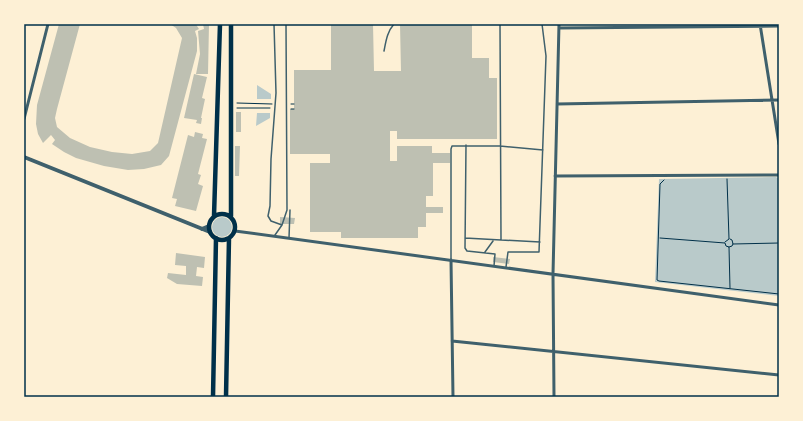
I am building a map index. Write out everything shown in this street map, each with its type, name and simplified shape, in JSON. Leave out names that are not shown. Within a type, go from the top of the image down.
[{"type":"main road","points":[[220,24],[214,216],[209,226],[210,232],[216,238],[229,238]]},
{"type":"main road","points":[[226,397],[229,238],[234,231],[235,223],[231,216],[231,24]]},
{"type":"main road","points":[[214,216],[223,213],[231,216]]},
{"type":"main road","points":[[213,397],[216,238]]},
{"type":"street","points":[[24,119],[48,24]]},
{"type":"street","points":[[761,25],[779,144]]},
{"type":"street","points":[[554,397],[552,274],[559,26],[779,26]]},
{"type":"street","points":[[557,104],[779,100]]},
{"type":"street","points":[[24,157],[210,232]]},
{"type":"street","points":[[555,176],[779,175]]},
{"type":"street","points":[[202,229],[209,226]]},
{"type":"street","points":[[234,231],[779,304]]},
{"type":"street","points":[[451,260],[453,397]]},
{"type":"street","points":[[452,341],[779,375]]},
{"type":"lane","points":[[274,24],[276,93],[271,159],[270,206],[268,216],[271,221],[282,225]]},
{"type":"lane","points":[[275,236],[282,225],[287,210],[286,24]]},
{"type":"lane","points":[[384,51],[390,28],[394,24]]},
{"type":"lane","points":[[500,24],[501,240]]},
{"type":"lane","points":[[506,267],[508,252],[539,252],[546,56],[542,24]]},
{"type":"lane","points":[[451,260],[451,149],[454,145],[500,146],[543,150]]},
{"type":"lane","points":[[466,145],[465,248],[467,251],[495,254],[494,266]]},
{"type":"lane","points":[[289,238],[290,210]]},
{"type":"lane","points":[[465,238],[540,242]]},
{"type":"lane","points":[[485,252],[494,240]]},
{"type":"path","points":[[230,105],[278,104]]},
{"type":"path","points":[[230,105],[272,108]]},
{"type":"path","points":[[727,179],[729,239],[732,240],[733,244]]},
{"type":"path","points":[[664,180],[660,184],[657,280],[779,294]]},
{"type":"path","points":[[659,238],[725,243],[726,246],[729,247],[730,289]]},
{"type":"path","points":[[725,243],[726,240],[729,239]]},
{"type":"path","points":[[729,247],[733,244],[779,243]]},
{"type":"shaded area","points":[[257,85],[271,94],[271,99],[257,99]]},
{"type":"shaded area","points":[[257,113],[270,113],[270,118],[256,126]]},
{"type":"shaded area","points":[[776,177],[779,179],[779,296],[655,282],[659,179]]},
{"type":"shaded area","points":[[218,217],[226,217],[232,223],[232,231],[226,237],[218,237],[212,231],[212,223]]},
{"type":"building","points":[[59,24],[80,24],[57,109],[55,118],[57,127],[70,138],[90,147],[112,152],[132,154],[150,151],[158,143],[182,38],[176,28],[170,24],[196,24],[199,29],[195,31],[197,38],[197,51],[169,156],[161,165],[144,169],[128,170],[104,166],[76,158],[64,152],[52,144],[55,140],[51,135],[43,143],[38,134],[36,124],[37,105]]},
{"type":"building","points":[[203,24],[209,24],[208,74],[196,74],[200,54],[198,31],[204,29]]},
{"type":"building","points":[[331,24],[373,24],[374,71],[401,71],[400,24],[472,24],[472,58],[489,58],[489,78],[497,78],[497,139],[397,139],[397,131],[390,131],[390,161],[397,161],[397,146],[432,146],[432,153],[450,153],[450,163],[433,163],[433,196],[426,196],[426,207],[443,207],[443,213],[426,213],[426,227],[418,227],[418,238],[341,238],[341,232],[310,232],[310,163],[330,163],[330,154],[290,154],[290,109],[294,109],[294,70],[331,70]]},
{"type":"building","points":[[194,74],[207,77],[202,98],[205,99],[201,124],[196,123],[197,120],[184,118]]},
{"type":"building","points":[[236,112],[241,112],[241,132],[236,132]]},
{"type":"building","points":[[195,132],[203,134],[202,138],[207,139],[198,174],[201,175],[198,184],[203,186],[196,211],[175,206],[177,199],[172,198],[188,135],[194,137]]},
{"type":"building","points":[[235,146],[240,146],[239,176],[235,176]]},
{"type":"building","points":[[280,217],[295,218],[294,224],[280,224]]},
{"type":"building","points":[[176,253],[205,257],[204,268],[197,267],[196,276],[203,277],[202,286],[177,284],[167,278],[168,273],[186,275],[186,266],[175,265]]},
{"type":"building","points":[[493,257],[510,259],[509,264],[493,262]]}]
